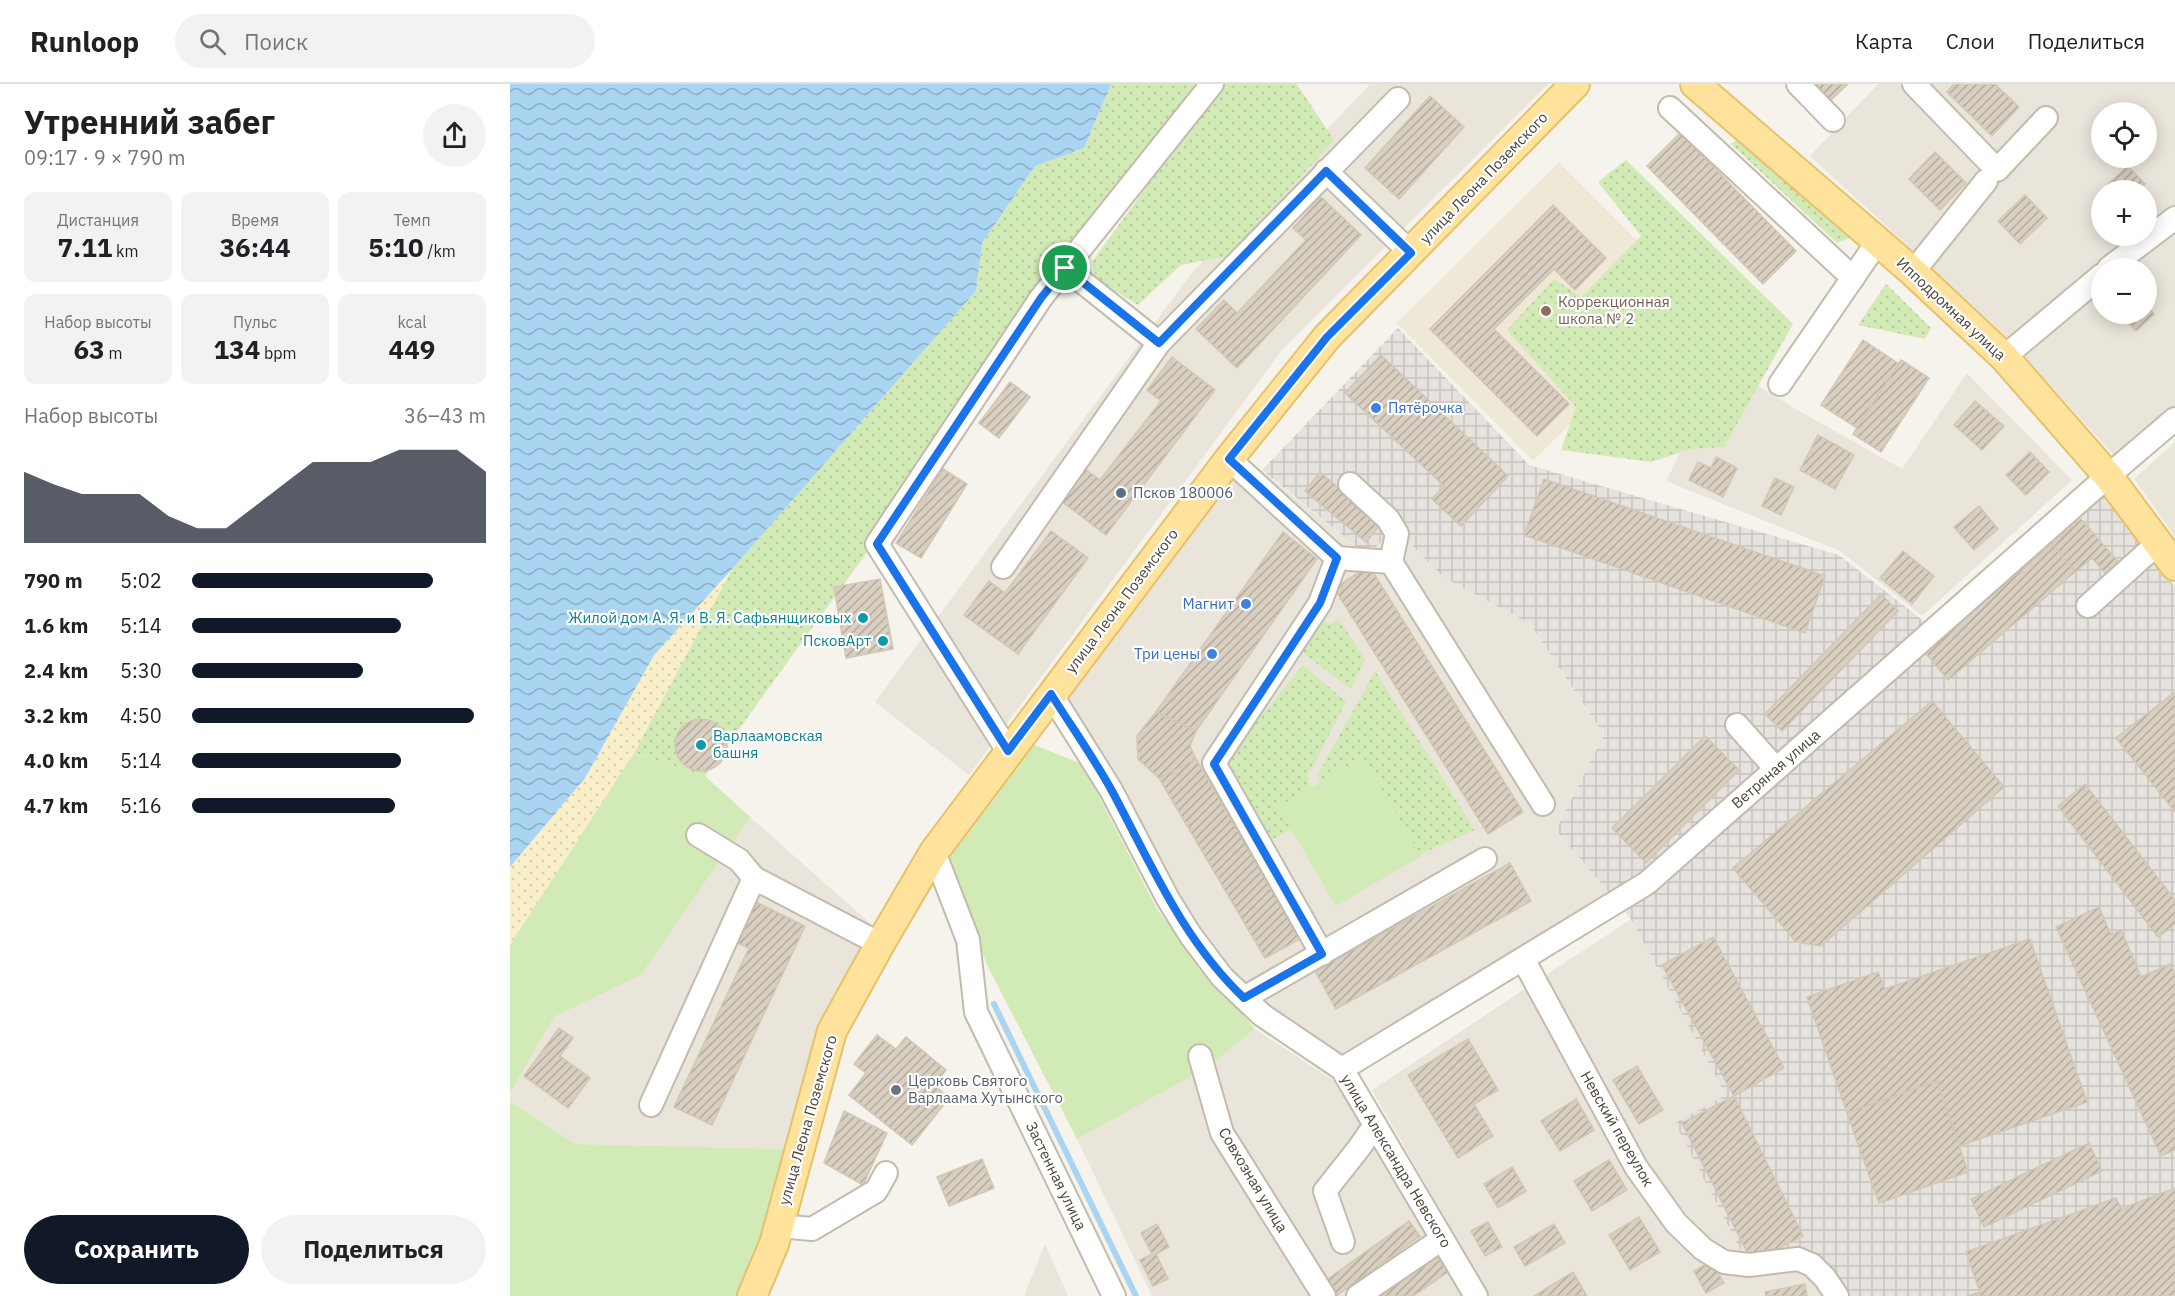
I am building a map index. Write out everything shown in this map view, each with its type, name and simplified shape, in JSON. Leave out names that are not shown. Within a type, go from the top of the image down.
[{"type":"main road","name":"улица Леона Поземского","points":[[752,1296],[774,1244],[832,1031],[934,852],[1229,459],[1327,337],[1575,84]]},
{"type":"main road","name":"Ипподромная улица","points":[[1695,84],[1878,241],[2004,357],[2108,476],[2175,566]]},
{"type":"street","points":[[1008,751],[877,544],[1041,298],[1212,84]]},
{"type":"street","points":[[1798,84],[1833,120]]},
{"type":"street","points":[[1914,84],[1997,170],[2046,118]]},
{"type":"street","points":[[1003,567],[1159,343],[1398,99]]},
{"type":"street","points":[[1670,108],[1853,278]]},
{"type":"street","points":[[1326,171],[1411,253]]},
{"type":"street","points":[[1913,272],[1986,182]]},
{"type":"street","points":[[2122,258],[2175,218]]},
{"type":"street","points":[[1780,384],[1878,241]]},
{"type":"street","points":[[1065,268],[1159,343]]},
{"type":"street","points":[[2004,357],[2091,284]]},
{"type":"street","name":"Ветряная улица","points":[[1342,1069],[1647,883],[2175,419]]},
{"type":"street","points":[[1229,459],[1337,558],[1391,562]]},
{"type":"street","points":[[1350,484],[1388,519],[1397,534],[1391,562],[1543,804]]},
{"type":"street","points":[[2088,606],[2158,543]]},
{"type":"street","points":[[1322,954],[1214,764],[1320,603],[1337,558]]},
{"type":"street","name":"улица Александра Невского","points":[[1051,694],[1111,789],[1168,900],[1191,936],[1222,977],[1262,1015],[1342,1069],[1476,1296]]},
{"type":"street","points":[[1737,725],[1776,769]]},
{"type":"street","points":[[698,835],[739,860],[754,878],[880,944]]},
{"type":"street","name":"Застенная улица","points":[[934,852],[968,940],[976,1012],[1114,1296]]},
{"type":"street","points":[[1244,998],[1485,859]]},
{"type":"street","points":[[651,1106],[754,878]]},
{"type":"street","name":"Невский переулок","points":[[1523,959],[1636,1167],[1676,1223],[1703,1249],[1724,1262],[1749,1265],[1798,1259],[1812,1265],[1825,1278],[1837,1296]]},
{"type":"street","name":"Совхозная улица","points":[[1200,1056],[1222,1133],[1324,1296]]},
{"type":"street","points":[[1343,1242],[1325,1191],[1375,1125]]},
{"type":"street","points":[[779,1226],[812,1229],[876,1191],[886,1173]]},
{"type":"street","points":[[1358,1296],[1442,1239]]},
{"type":"shaded area","points":[[1370,84],[1548,84],[1282,350],[969,775],[875,702],[1190,275]]},
{"type":"shaded area","points":[[1878,84],[2175,84],[2175,410],[2117,459],[2003,333],[1810,156]]},
{"type":"shaded area","name":"Коррекционная школа № 2","points":[[1559,162],[1696,299],[1533,461],[1397,323]]},
{"type":"shaded area","points":[[1398,328],[1529,465],[1839,555],[1939,633],[2101,490],[2175,587],[2175,1296],[1845,1296],[1802,1246],[1750,1268],[1675,1123],[1726,1095],[1631,919],[1556,830],[1604,735],[1530,624],[1443,577],[1394,527],[1368,556],[1262,470]]},
{"type":"shaded area","points":[[1725,365],[1794,408],[1902,469],[1967,373],[2072,480],[1922,616],[1840,551],[1666,481]]},
{"type":"shaded area","points":[[2175,442],[2175,536],[2134,479]]},
{"type":"shaded area","points":[[1242,455],[1368,556],[1394,527],[1443,577],[1530,624],[1604,736],[1556,830],[1612,897],[1339,1063],[1264,1008],[1198,928],[1120,782],[1064,697]]},
{"type":"shaded area","points":[[750,817],[872,925],[822,1035],[790,1149],[574,1144],[510,1102],[510,1093],[554,1017],[641,975]]},
{"type":"shaded area","points":[[1631,919],[1727,1095],[1750,1268],[1802,1245],[1845,1296],[1489,1296],[1372,1090]]},
{"type":"shaded area","points":[[1255,1029],[1342,1086],[1464,1296],[1152,1296],[1077,1139],[1207,1068]]},
{"type":"shaded area","points":[[1045,1244],[1068,1296],[1024,1296]]},
{"type":"green space","points":[[1111,84],[1206,84],[705,776],[634,753],[732,569],[976,291],[982,243],[1035,166],[1084,148]]},
{"type":"green space","points":[[1221,84],[1297,84],[1334,140],[1228,256],[1181,265],[1138,305],[1096,279],[1092,262]]},
{"type":"green space","points":[[1740,138],[1853,237],[1837,243],[1731,144]]},
{"type":"green space","points":[[1626,160],[1793,324],[1724,447],[1691,449],[1651,462],[1561,450],[1576,407],[1507,330],[1554,279],[1581,297],[1641,236],[1598,182]]},
{"type":"green space","points":[[1886,284],[1931,328],[1925,339],[1858,325]]},
{"type":"green space","points":[[1321,620],[1330,624],[1339,620],[1365,659],[1351,689],[1299,650]]},
{"type":"green space","points":[[1303,665],[1346,702],[1307,777],[1320,814],[1268,842],[1223,763]]},
{"type":"green space","points":[[1375,671],[1475,830],[1369,877],[1317,776]]},
{"type":"green space","points":[[1027,742],[1082,764],[1158,911],[1255,1029],[1207,1068],[1077,1139],[988,967],[942,852]]},
{"type":"green space","points":[[634,753],[705,776],[750,817],[641,975],[554,1017],[510,1093],[510,945]]},
{"type":"green space","points":[[1363,757],[1421,856],[1336,906],[1278,807]]},
{"type":"green space","points":[[510,1102],[575,1144],[790,1149],[742,1296],[510,1296]]},
{"type":"sand","points":[[732,569],[634,753],[510,945],[510,867],[585,778],[654,655]]},
{"type":"water","points":[[510,84],[1111,84],[1084,148],[1035,166],[982,243],[976,291],[654,655],[585,778],[510,867]]},
{"type":"building","points":[[1813,84],[1848,84],[1830,101]]},
{"type":"building","points":[[1954,84],[1995,84],[2019,107],[1992,136],[1947,92]]},
{"type":"building","points":[[1430,96],[1464,127],[1399,199],[1365,168]]},
{"type":"building","points":[[1680,133],[1796,251],[1763,284],[1647,166]]},
{"type":"building","points":[[1935,152],[1966,183],[1940,210],[1909,179]]},
{"type":"building","points":[[2126,168],[2130,168],[2141,180],[2113,180]]},
{"type":"building","points":[[2025,195],[2047,218],[2020,244],[1998,221]]},
{"type":"building","points":[[1321,197],[1361,235],[1237,368],[1196,329],[1224,300],[1237,313],[1306,240],[1293,228]]},
{"type":"building","points":[[1553,205],[1606,258],[1575,290],[1554,269],[1494,329],[1569,404],[1537,436],[1430,329]]},
{"type":"building","points":[[2129,324],[2143,324],[2136,331]]},
{"type":"building","points":[[1863,340],[1899,364],[1857,428],[1821,405]]},
{"type":"building","points":[[1381,355],[1508,476],[1461,526],[1432,499],[1444,486],[1345,393]]},
{"type":"building","points":[[1172,357],[1215,390],[1106,535],[1061,501],[1085,469],[1100,480],[1161,401],[1147,390]]},
{"type":"building","points":[[1901,360],[1929,378],[1881,452],[1853,434]]},
{"type":"building","points":[[1010,382],[1030,397],[999,438],[979,423]]},
{"type":"building","points":[[1975,401],[2004,426],[1982,450],[1954,425]]},
{"type":"building","points":[[1818,435],[1854,455],[1835,489],[1800,470]]},
{"type":"building","points":[[2030,452],[2049,472],[2026,495],[2006,475]]},
{"type":"building","points":[[1716,457],[1737,468],[1723,497],[1689,480],[1698,462],[1711,468]]},
{"type":"building","points":[[943,469],[967,484],[921,558],[896,543]]},
{"type":"building","points":[[1320,472],[1381,524],[1366,542],[1305,491]]},
{"type":"building","points":[[1775,478],[1794,487],[1781,515],[1762,506]]},
{"type":"building","points":[[1544,479],[1825,576],[1805,633],[1524,535]]},
{"type":"building","points":[[1979,506],[1998,529],[1974,550],[1954,527]]},
{"type":"building","points":[[2081,519],[2120,564],[2107,575],[2092,558],[2075,572],[2052,544]]},
{"type":"building","points":[[1051,531],[1088,558],[1018,654],[964,615],[989,581],[1005,593]]},
{"type":"building","points":[[1283,532],[1317,559],[1196,731],[1156,712]]},
{"type":"building","points":[[2052,544],[2075,572],[1948,680],[1925,652]]},
{"type":"building","points":[[1903,551],[1934,576],[1912,604],[1880,578]]},
{"type":"building","points":[[1369,566],[1523,812],[1488,834],[1334,588]]},
{"type":"building","name":"Жилой дом А. Я. и В. Я. Сафьянщиковых","points":[[880,579],[893,649],[846,658],[834,587]]},
{"type":"building","points":[[1881,594],[1898,611],[1782,731],[1765,714]]},
{"type":"building","points":[[2175,692],[2175,812],[2116,738]]},
{"type":"building","points":[[1932,701],[2004,787],[1821,946],[1796,942],[1733,868]]},
{"type":"building","points":[[1156,712],[1196,731],[1190,746],[1196,759],[1159,778],[1138,759],[1137,736]]},
{"type":"building","name":"Варлаамовская башня","points":[[696,719],[706,719],[720,726],[727,745],[720,764],[706,771],[696,771],[686,767],[679,760],[675,750],[675,740],[679,730],[686,723]]},
{"type":"building","points":[[1705,736],[1739,770],[1646,863],[1612,828]]},
{"type":"building","points":[[1196,759],[1300,939],[1265,958],[1159,778]]},
{"type":"building","points":[[2085,784],[2175,900],[2175,924],[2158,937],[2058,806]]},
{"type":"building","points":[[1510,863],[1531,901],[1336,1009],[1315,971]]},
{"type":"building","points":[[756,902],[805,926],[712,1125],[674,1107],[749,948],[737,943]]},
{"type":"building","points":[[2099,907],[2111,935],[2121,930],[2141,977],[2170,964],[2175,973],[2175,1150],[2161,1156],[2056,927]]},
{"type":"building","points":[[1713,937],[1784,1068],[1734,1096],[1662,965]]},
{"type":"building","points":[[2030,939],[2087,1102],[1959,1146],[1937,1081],[1847,1113],[1807,997],[1878,972],[1885,989]]},
{"type":"building","points":[[559,1028],[573,1038],[560,1056],[590,1078],[568,1108],[524,1076]]},
{"type":"building","name":"Церковь Святого Варлаама Хутынского","points":[[877,1035],[896,1049],[906,1037],[946,1070],[934,1085],[949,1098],[912,1145],[849,1095],[866,1073],[854,1064]]},
{"type":"building","points":[[1468,1039],[1498,1090],[1474,1104],[1493,1136],[1458,1158],[1408,1075]]},
{"type":"building","points":[[1637,1066],[1663,1110],[1639,1124],[1613,1080]]},
{"type":"building","points":[[1937,1081],[1968,1172],[1879,1203],[1847,1113]]},
{"type":"building","points":[[1734,1096],[1803,1236],[1752,1262],[1682,1123]]},
{"type":"building","points":[[1576,1099],[1594,1130],[1560,1151],[1541,1121]]},
{"type":"building","points":[[844,1111],[887,1133],[863,1185],[824,1163]]},
{"type":"building","points":[[2089,1143],[2102,1171],[1984,1227],[1971,1199]]},
{"type":"building","points":[[982,1159],[994,1188],[949,1206],[937,1177]]},
{"type":"building","points":[[1609,1160],[1627,1190],[1592,1211],[1574,1181]]},
{"type":"building","points":[[1512,1167],[1526,1191],[1498,1208],[1484,1184]]},
{"type":"building","points":[[2175,1188],[2175,1296],[1967,1296],[1980,1292],[1966,1252],[2116,1198],[2121,1209]]},
{"type":"building","points":[[1639,1217],[1660,1252],[1630,1270],[1609,1235]]},
{"type":"building","points":[[1409,1221],[1420,1236],[1336,1296],[1325,1281]]},
{"type":"building","points":[[1488,1222],[1502,1247],[1485,1256],[1471,1231]]},
{"type":"building","points":[[1157,1224],[1169,1247],[1156,1254],[1168,1279],[1153,1286],[1140,1260],[1152,1254],[1141,1233]]},
{"type":"building","points":[[1554,1224],[1565,1243],[1525,1266],[1514,1247]]},
{"type":"building","points":[[1437,1256],[1448,1272],[1413,1296],[1378,1296]]},
{"type":"building","points":[[1711,1261],[1724,1283],[1706,1293],[1694,1271]]},
{"type":"building","points":[[1573,1272],[1587,1296],[1534,1296]]},
{"type":"building","points":[[1805,1284],[1807,1296],[1766,1296],[1765,1292]]},
{"type":"waterway","points":[[994,1004],[1136,1296]]},
{"type":"place","name":"Коррекционная школа № 2","points":[[1546,311]]},
{"type":"place","name":"Пятёрочка","points":[[1376,408]]},
{"type":"place","name":"Псков 180006","points":[[1121,493]]},
{"type":"place","name":"Магнит","points":[[1246,604]]},
{"type":"place","name":"Жилой дом А. Я. и В. Я. Сафьянщиковых","points":[[863,618]]},
{"type":"place","name":"ПсковАрт","points":[[883,641]]},
{"type":"place","name":"Три цены","points":[[1212,654]]},
{"type":"place","name":"Варлаамовская башня","points":[[701,745]]},
{"type":"place","name":"Церковь Святого Варлаама Хутынского","points":[[896,1090]]},
{"type":"route","points":[[1326,171],[1411,253],[1327,337],[1229,459],[1337,558],[1320,603],[1214,764],[1322,954],[1244,998],[1222,977],[1191,936],[1168,900],[1111,789],[1051,694],[1008,751],[877,544],[1041,298],[1065,268],[1159,343],[1326,171]]}]
